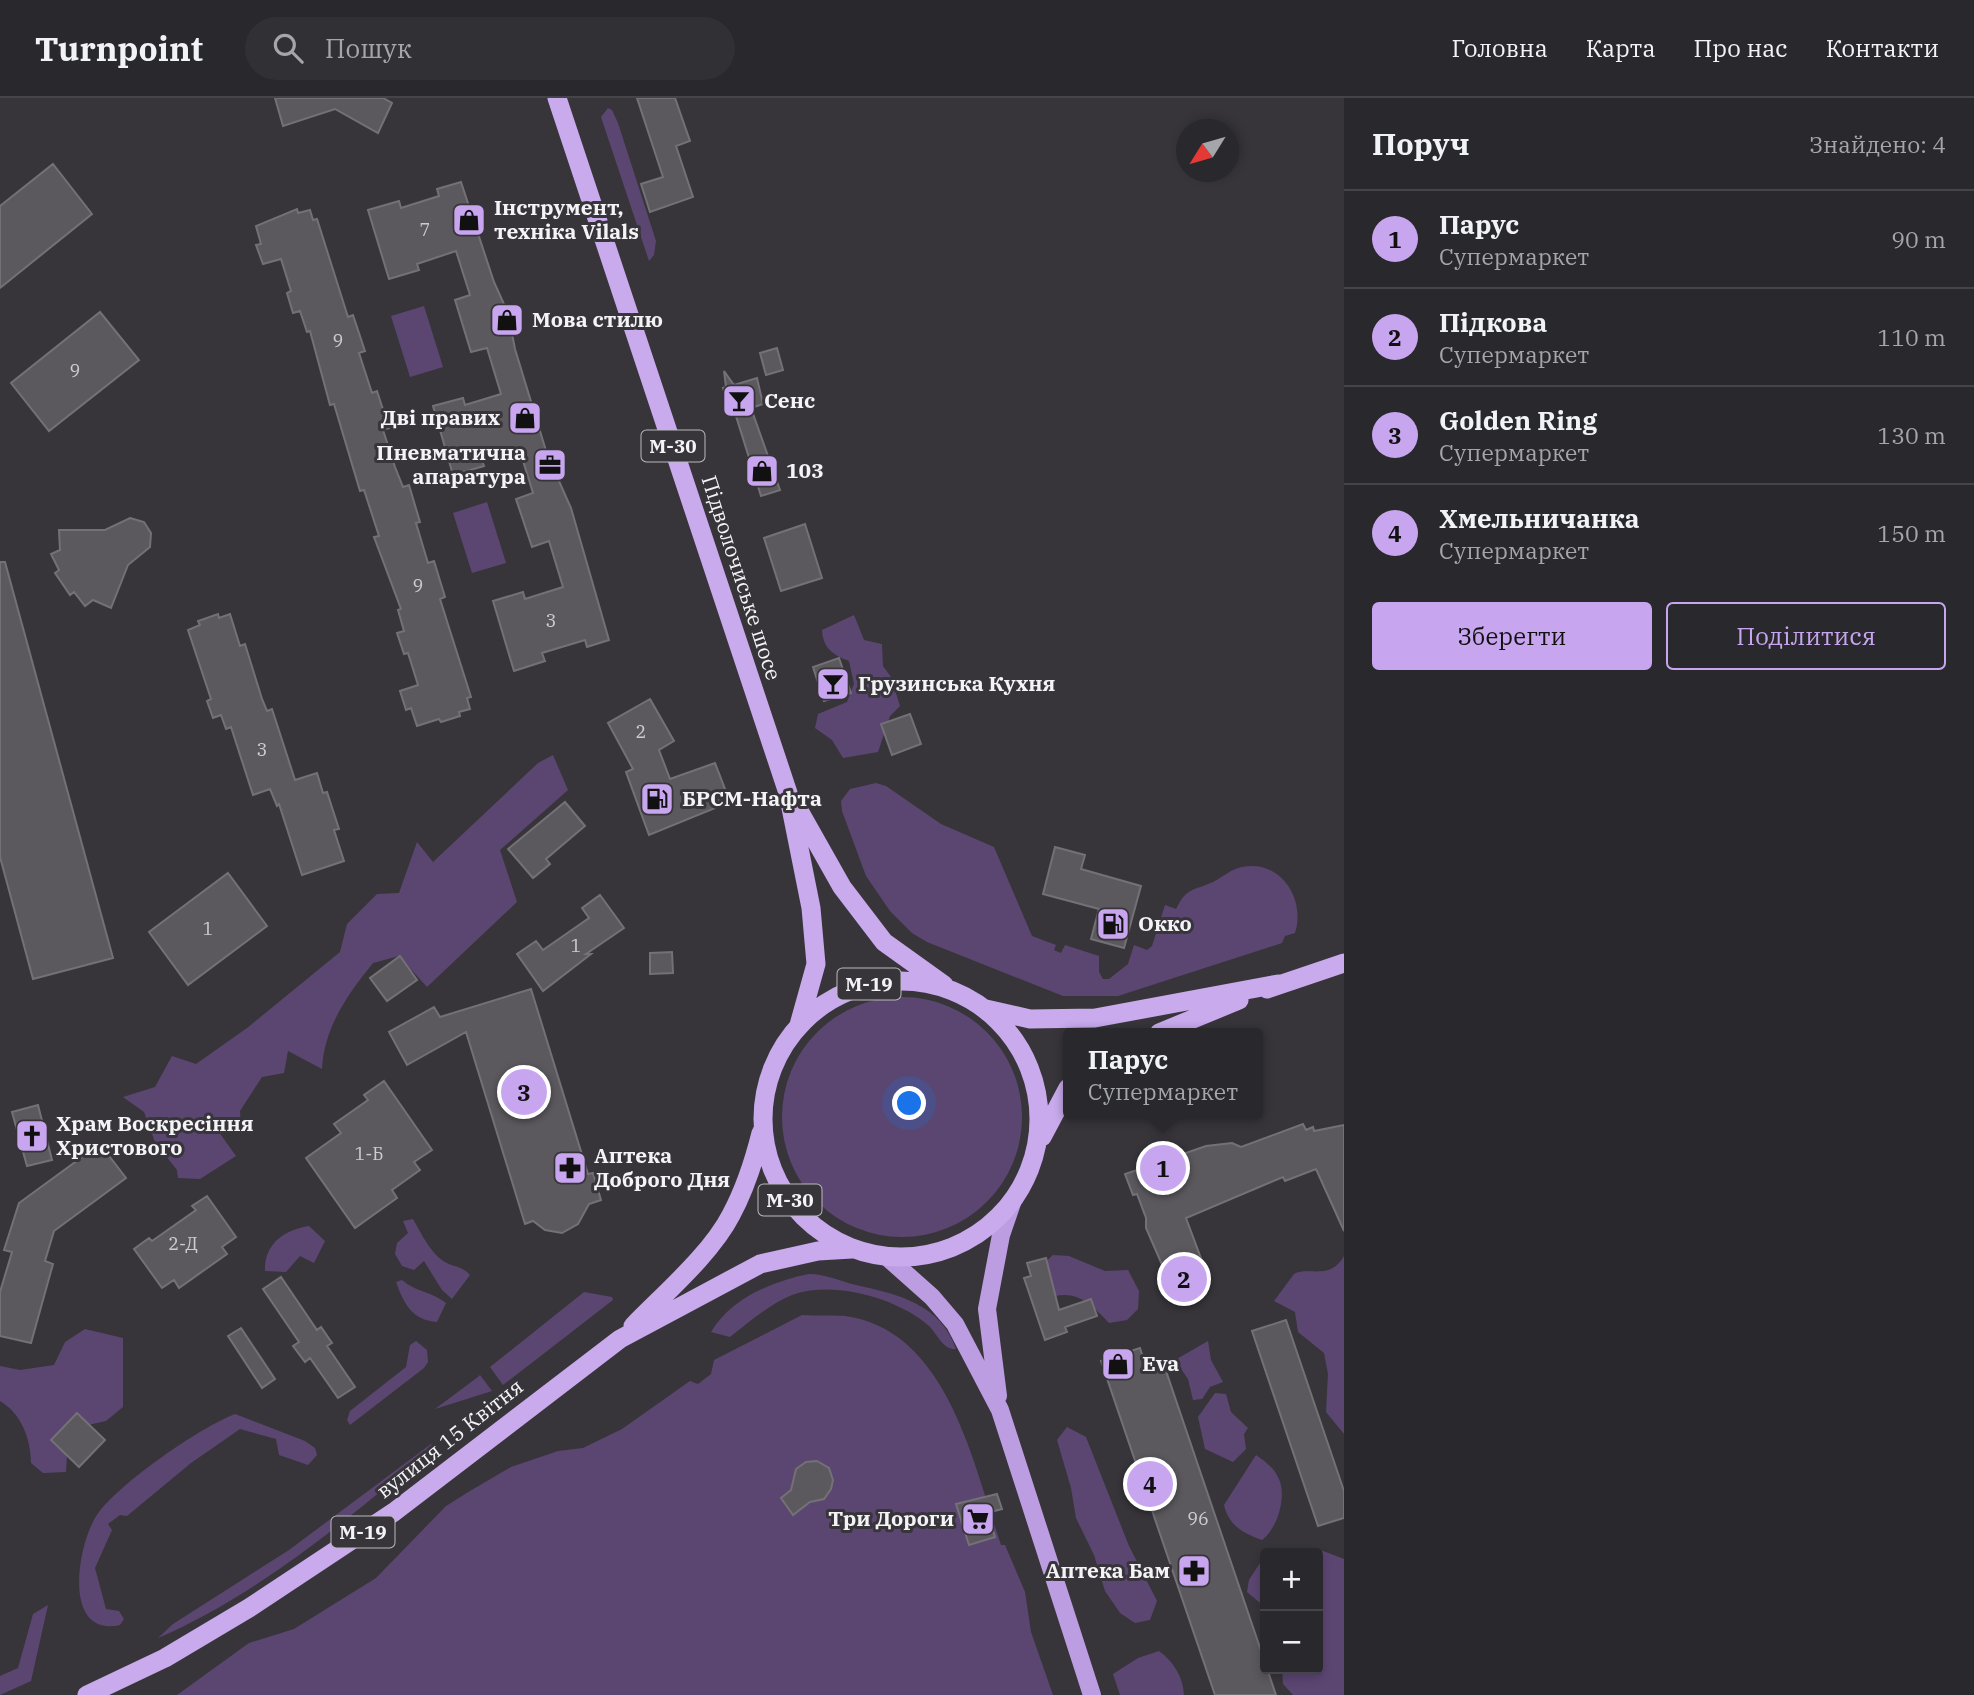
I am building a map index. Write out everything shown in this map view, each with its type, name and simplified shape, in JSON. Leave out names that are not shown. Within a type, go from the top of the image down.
[{"type":"highway","name":"Підволочиське шосе","points":[[557,98],[788,793],[811,908],[816,964],[799,1025]]},
{"type":"highway","name":"Підволочиське шосе","points":[[788,793],[842,887],[884,942],[949,989]]},
{"type":"highway","name":"М-19","points":[[1171,1028],[1278,984],[1344,963]]},
{"type":"highway","name":"М-19","points":[[762,1125],[770,1071],[783,1046],[799,1025],[831,999],[869,984],[909,981],[949,989],[985,1009],[1030,1019],[1096,1018],[1278,984]]},
{"type":"highway","points":[[985,1009],[1014,1038],[1032,1074],[1039,1115],[1035,1155]]},
{"type":"highway","name":"М-19","points":[[852,1249],[887,1257],[935,1253],[979,1234],[1013,1200],[1048,1122],[1063,1098]]},
{"type":"highway","name":"М-30","points":[[762,1125],[768,1157],[780,1187],[799,1213],[823,1234],[852,1249]]},
{"type":"highway","name":"вулиця 15 Квітня","points":[[620,1339],[705,1250],[730,1218],[752,1168],[762,1125]]},
{"type":"highway","name":"вулиця 15 Квітня","points":[[87,1695],[177,1651],[249,1608],[372,1527],[620,1339],[760,1264],[818,1251],[852,1249]]},
{"type":"main road","points":[[1013,1200],[1001,1235],[986,1309],[1000,1410],[1092,1695]]},
{"type":"main road","points":[[887,1257],[932,1297],[954,1324],[1000,1410]]},
{"type":"shaded area","points":[[608,108],[612,110],[618,123],[656,241],[654,255],[649,261],[601,117]]},
{"type":"shaded area","points":[[424,306],[443,367],[410,377],[391,316]]},
{"type":"shaded area","points":[[487,502],[506,563],[472,573],[453,513]]},
{"type":"shaded area","points":[[854,615],[864,640],[882,644],[883,666],[891,677],[900,706],[890,716],[878,752],[843,758],[832,740],[815,728],[818,714],[847,702],[854,684],[849,661],[830,650],[824,642],[822,630]]},
{"type":"shaded area","points":[[553,755],[568,790],[500,850],[517,902],[427,987],[399,956],[373,963],[338,1013],[327,1040],[322,1069],[288,1051],[284,1073],[262,1077],[240,1111],[241,1127],[216,1128],[236,1156],[200,1179],[178,1178],[177,1170],[155,1142],[144,1112],[123,1097],[155,1087],[172,1056],[196,1064],[247,1028],[340,952],[347,924],[377,894],[399,893],[417,842],[433,862],[538,763]]},
{"type":"shaded area","points":[[876,783],[886,786],[941,824],[994,847],[1032,936],[1056,945],[1054,950],[1061,953],[1065,945],[1099,956],[1099,972],[1103,979],[1109,979],[1128,964],[1134,945],[1147,950],[1152,946],[1165,905],[1176,909],[1191,891],[1242,867],[1268,869],[1287,885],[1297,908],[1295,933],[1285,936],[1282,943],[1118,996],[1063,996],[927,942],[912,933],[890,911],[866,876],[842,811],[841,801],[850,789]]},
{"type":"shaded area","points":[[890,997],[914,997],[959,1011],[987,1032],[1002,1050],[1013,1071],[1020,1093],[1020,1141],[1013,1163],[1002,1184],[987,1202],[959,1223],[937,1232],[914,1237],[890,1237],[845,1223],[826,1210],[809,1193],[796,1174],[787,1152],[782,1129],[782,1105],[796,1060],[809,1041],[826,1024],[845,1011],[867,1002]]},
{"type":"shaded area","points":[[413,1219],[435,1254],[470,1275],[452,1299],[442,1290],[424,1261],[414,1270],[402,1266],[395,1254],[397,1243],[408,1233],[403,1221]]},
{"type":"shaded area","points":[[309,1226],[325,1241],[314,1263],[300,1256],[286,1272],[265,1271],[268,1253],[277,1240],[291,1231]]},
{"type":"shaded area","points":[[1053,1255],[1069,1256],[1105,1271],[1128,1270],[1139,1291],[1138,1309],[1127,1320],[1109,1323],[1085,1301],[1071,1296],[1055,1296],[1042,1265]]},
{"type":"shaded area","points":[[1344,1256],[1344,1434],[1326,1412],[1328,1374],[1324,1353],[1298,1332],[1295,1312],[1274,1301],[1294,1274],[1326,1271],[1338,1264]]},
{"type":"shaded area","points":[[809,1274],[887,1292],[916,1304],[940,1321],[956,1349],[944,1345],[929,1326],[900,1307],[864,1294],[845,1291],[808,1291],[792,1295],[768,1308],[730,1337],[711,1332],[730,1310],[754,1293],[781,1281]]},
{"type":"shaded area","points":[[402,1280],[446,1303],[437,1322],[421,1318],[410,1310],[396,1282]]},
{"type":"shaded area","points":[[584,1292],[612,1297],[613,1300],[503,1385],[490,1367]]},
{"type":"shaded area","points":[[802,1315],[845,1316],[880,1327],[909,1346],[932,1373],[951,1405],[979,1477],[1001,1545],[1005,1545],[1025,1592],[1031,1632],[1053,1695],[177,1695],[249,1643],[294,1629],[376,1578],[446,1506],[470,1491],[511,1467],[558,1451],[583,1448],[622,1429],[690,1381],[698,1384],[711,1374],[714,1360]]},
{"type":"shaded area","points":[[85,1329],[123,1338],[123,1407],[106,1421],[88,1425],[67,1454],[66,1472],[43,1473],[31,1463],[27,1436],[19,1420],[14,1412],[0,1401],[0,1366],[20,1370],[54,1365],[65,1342]]},
{"type":"shaded area","points":[[416,1341],[427,1350],[428,1362],[424,1368],[350,1425],[347,1420],[350,1411],[406,1367],[410,1345]]},
{"type":"shaded area","points":[[1208,1341],[1211,1360],[1223,1382],[1210,1387],[1202,1399],[1193,1400],[1188,1379],[1175,1360]]},
{"type":"shaded area","points":[[480,1375],[492,1391],[435,1409],[478,1377]]},
{"type":"shaded area","points":[[1215,1393],[1226,1394],[1231,1412],[1248,1428],[1244,1434],[1246,1449],[1233,1462],[1205,1449],[1198,1417]]},
{"type":"shaded area","points":[[235,1414],[305,1441],[315,1448],[317,1455],[308,1465],[279,1455],[276,1439],[240,1429],[191,1463],[127,1516],[120,1515],[108,1524],[112,1530],[95,1568],[106,1609],[119,1611],[124,1619],[120,1625],[101,1625],[88,1617],[81,1602],[81,1563],[91,1525],[99,1512],[110,1499],[162,1457],[202,1431]]},
{"type":"shaded area","points":[[1067,1427],[1086,1437],[1129,1546],[1157,1601],[1150,1620],[1135,1623],[1120,1613],[1105,1591],[1094,1555],[1076,1518],[1071,1488],[1057,1440]]},
{"type":"shaded area","points":[[431,1444],[434,1447],[302,1553],[232,1600],[158,1638],[173,1624],[289,1550]]},
{"type":"shaded area","points":[[1256,1455],[1275,1472],[1282,1495],[1276,1521],[1262,1540],[1238,1528],[1229,1518],[1224,1505]]},
{"type":"shaded area","points":[[1323,1551],[1344,1559],[1344,1695],[1293,1695],[1283,1684],[1282,1674],[1323,1674]]},
{"type":"shaded area","points":[[1260,1563],[1260,1603],[1247,1592],[1249,1580]]},
{"type":"shaded area","points":[[48,1605],[31,1681],[0,1695],[0,1676],[18,1668],[33,1614]]},
{"type":"shaded area","points":[[1159,1651],[1177,1670],[1184,1695],[1120,1695],[1113,1674],[1138,1658]]},
{"type":"building","points":[[275,98],[383,98],[392,103],[378,133],[335,109],[283,126]]},
{"type":"building","points":[[637,98],[675,98],[690,141],[676,146],[693,197],[650,212],[641,184],[663,177]]},
{"type":"building","points":[[53,164],[92,214],[0,288],[0,206]]},
{"type":"building","points":[[461,182],[494,282],[508,313],[515,349],[547,454],[571,508],[609,640],[587,647],[585,640],[542,653],[545,661],[514,671],[493,601],[523,592],[525,599],[563,587],[549,541],[532,547],[516,499],[533,493],[519,448],[481,458],[484,466],[453,475],[433,406],[463,398],[465,405],[501,394],[487,348],[471,352],[455,300],[470,295],[456,251],[417,264],[419,270],[389,279],[368,210],[399,201],[401,208],[439,196],[437,189]]},
{"type":"building","points":[[297,209],[298,213],[310,210],[313,220],[317,219],[348,317],[353,315],[365,351],[359,353],[372,393],[377,391],[389,428],[383,430],[395,467],[403,487],[409,485],[420,522],[416,523],[428,563],[434,561],[445,597],[440,599],[471,697],[467,698],[470,709],[459,712],[460,716],[441,722],[439,719],[417,726],[411,708],[406,710],[400,691],[418,685],[408,653],[404,654],[397,633],[404,631],[398,610],[401,609],[374,537],[379,536],[364,490],[360,491],[334,404],[330,405],[310,331],[307,332],[300,311],[293,313],[287,293],[291,291],[281,259],[263,264],[256,245],[261,244],[256,226]]},
{"type":"building","points":[[100,312],[139,360],[49,431],[11,383]]},
{"type":"building","points":[[777,348],[783,370],[766,375],[760,353]]},
{"type":"building","points":[[724,371],[734,385],[757,378],[763,404],[751,408],[780,490],[761,496],[735,413],[731,414],[723,388],[726,387]]},
{"type":"building","points":[[130,518],[144,522],[151,533],[150,547],[128,565],[111,608],[93,600],[85,606],[74,592],[70,595],[55,573],[59,570],[51,554],[60,550],[59,530],[105,530]]},
{"type":"building","points":[[805,524],[822,578],[781,591],[764,538]]},
{"type":"building","points":[[0,562],[5,562],[113,958],[33,979],[0,857]]},
{"type":"building","points":[[218,614],[219,618],[230,614],[240,646],[245,644],[262,699],[267,711],[272,709],[295,780],[317,773],[323,793],[327,792],[339,829],[334,830],[344,861],[302,875],[279,804],[277,806],[270,789],[253,795],[231,727],[226,729],[221,715],[213,718],[207,701],[211,699],[188,630],[200,625],[198,621]]},
{"type":"building","points":[[839,658],[851,693],[824,701],[813,667]]},
{"type":"building","points":[[650,699],[674,741],[659,750],[670,779],[715,763],[730,802],[649,835],[626,772],[633,769],[608,723]]},
{"type":"building","points":[[910,714],[921,744],[892,755],[881,724]]},
{"type":"building","points":[[565,802],[585,826],[546,859],[550,864],[533,878],[508,849]]},
{"type":"building","points":[[1055,847],[1085,855],[1081,869],[1141,886],[1124,948],[1091,939],[1099,909],[1043,894]]},
{"type":"building","points":[[228,873],[267,926],[188,985],[149,932]]},
{"type":"building","points":[[600,895],[624,928],[586,954],[591,954],[543,991],[517,954],[536,941],[543,950],[589,918],[582,908]]},
{"type":"building","points":[[672,952],[673,973],[650,974],[650,953]]},
{"type":"building","points":[[400,956],[417,980],[387,1001],[370,978]]},
{"type":"building","points":[[531,989],[588,1174],[593,1173],[601,1200],[589,1204],[578,1224],[562,1233],[545,1230],[533,1221],[525,1224],[466,1032],[407,1065],[389,1032],[434,1007],[440,1017]]},
{"type":"building","points":[[384,1081],[432,1150],[414,1162],[420,1170],[392,1190],[397,1198],[355,1228],[306,1158],[341,1133],[334,1124],[368,1100],[364,1095]]},
{"type":"building","name":"Храм Воскресіння Христового","points":[[38,1105],[52,1160],[27,1166],[12,1112]]},
{"type":"building","points":[[1303,1124],[1306,1130],[1313,1127],[1314,1131],[1344,1125],[1344,1231],[1316,1169],[1285,1181],[1283,1177],[1186,1218],[1208,1277],[1173,1290],[1146,1228],[1146,1218],[1137,1194],[1133,1195],[1125,1174],[1206,1146],[1232,1143],[1241,1147]]},
{"type":"building","points":[[100,1144],[126,1178],[54,1231],[45,1261],[53,1264],[31,1343],[0,1336],[0,1292],[12,1252],[4,1250],[19,1203]]},
{"type":"building","points":[[207,1196],[236,1237],[222,1247],[227,1254],[179,1288],[174,1280],[162,1288],[134,1249],[149,1238],[152,1241],[196,1210],[192,1206]]},
{"type":"building","points":[[1046,1258],[1059,1310],[1091,1299],[1097,1316],[1065,1327],[1067,1332],[1045,1340],[1024,1278],[1031,1276],[1027,1263]]},
{"type":"building","points":[[281,1277],[317,1330],[321,1327],[332,1343],[327,1346],[355,1387],[338,1398],[310,1358],[305,1362],[293,1346],[299,1342],[263,1289]]},
{"type":"building","points":[[1286,1320],[1344,1491],[1344,1518],[1318,1526],[1252,1331]]},
{"type":"building","points":[[241,1328],[275,1379],[262,1388],[228,1336]]},
{"type":"building","points":[[1140,1348],[1147,1370],[1164,1365],[1260,1648],[1260,1674],[1269,1674],[1276,1695],[1215,1695],[1101,1361]]},
{"type":"building","points":[[77,1413],[105,1440],[79,1467],[51,1440]]},
{"type":"building","points":[[817,1461],[829,1468],[833,1480],[831,1489],[824,1499],[810,1502],[793,1515],[781,1498],[791,1490],[796,1469],[806,1462]]},
{"type":"building","points":[[997,1494],[1002,1509],[987,1513],[995,1537],[969,1545],[956,1504]]},
{"type":"place","name":"Інструмент, техніка Vilals","points":[[469,220]]},
{"type":"place","name":"Мова стилю","points":[[507,320]]},
{"type":"place","name":"Сенс","points":[[739,401]]},
{"type":"place","name":"Дві правих","points":[[525,418]]},
{"type":"place","name":"Пневматична апаратура","points":[[550,465]]},
{"type":"place","name":"103","points":[[762,471]]},
{"type":"place","name":"Грузинська Кухня","points":[[833,684]]},
{"type":"place","name":"БРСМ-Нафта","points":[[657,799]]},
{"type":"place","name":"Окко","points":[[1113,924]]},
{"type":"place","name":"Golden Ring","points":[[524,1092]]},
{"type":"place","name":"Храм Воскресіння Христового","points":[[32,1136]]},
{"type":"place","name":"Аптека Доброго Дня","points":[[570,1168]]},
{"type":"place","name":"Парус","points":[[1163,1168]]},
{"type":"place","name":"Підкова","points":[[1184,1279]]},
{"type":"place","name":"Eva","points":[[1118,1364]]},
{"type":"place","name":"Хмельничанка","points":[[1150,1484]]},
{"type":"place","name":"Три Дороги","points":[[978,1519]]},
{"type":"place","name":"Аптека Бам","points":[[1194,1571]]}]
